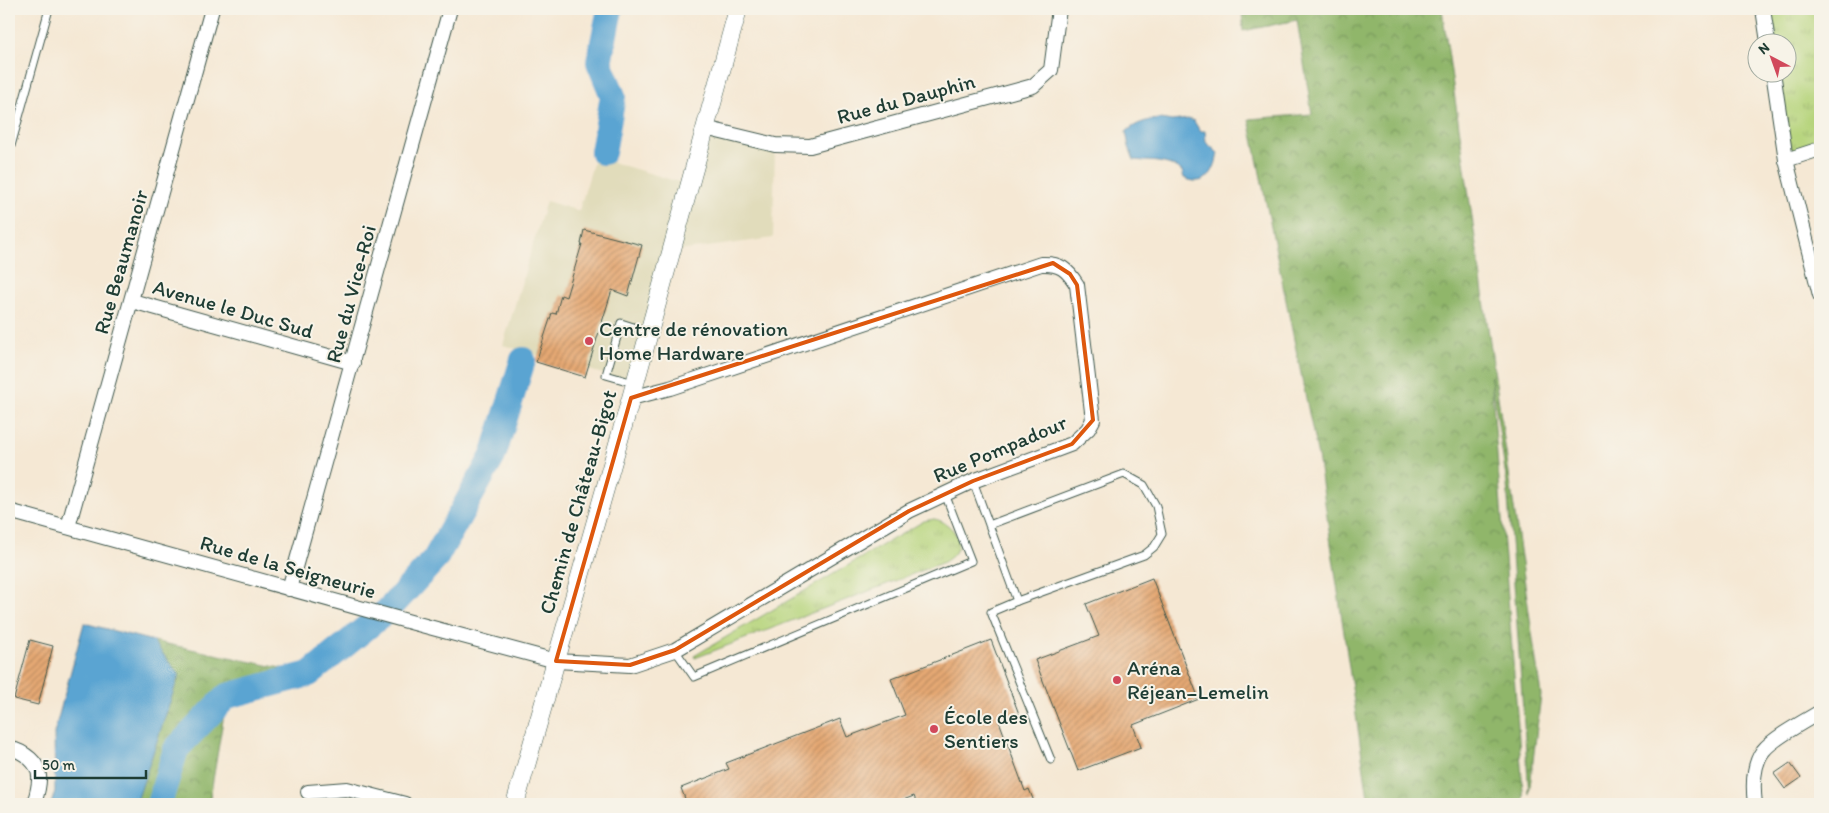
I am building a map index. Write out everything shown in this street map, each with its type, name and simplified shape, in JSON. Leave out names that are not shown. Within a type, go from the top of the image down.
[{"type":"street","name":"Rue Beaumanoir","points":[[68,527],[212,9]]},
{"type":"street","name":"Rue du Vice-Roi","points":[[289,589],[450,9]]},
{"type":"street","name":"Chemin de Château-Bigot","points":[[515,804],[650,332],[738,9]]},
{"type":"street","name":"Rue du Dauphin","points":[[705,128],[775,145],[810,146],[1033,86],[1052,70],[1059,9]]},
{"type":"street","points":[[1763,9],[1766,32]]},
{"type":"street","points":[[1774,82],[1786,160],[1820,295]]},
{"type":"street","points":[[1786,160],[1820,149]]},
{"type":"street","name":"Rue Pompadour","points":[[556,661],[630,665],[675,650],[909,511],[973,481],[1072,444],[1088,429],[1093,420],[1077,285],[1070,274],[1062,267],[1053,263],[1041,264],[680,385],[633,391]]},
{"type":"street","name":"Avenue le Duc Sud","points":[[132,300],[353,363]]},
{"type":"street","name":"Rue de la Seigneurie","points":[[9,511],[414,624],[556,661]]},
{"type":"street","points":[[1755,804],[1753,789],[1756,768],[1762,752],[1776,740],[1820,712]]},
{"type":"street","points":[[9,748],[20,751],[30,758],[37,767],[40,779],[34,804]]},
{"type":"street","points":[[308,792],[347,789],[405,804]]},
{"type":"lane","points":[[9,153],[49,9]]},
{"type":"lane","points":[[633,391],[606,375],[621,324],[650,332]]},
{"type":"lane","points":[[989,525],[1124,474],[1144,484],[1156,506],[1162,534],[1154,547],[1144,555],[991,612],[1050,760]]},
{"type":"lane","points":[[973,481],[1017,601]]},
{"type":"lane","points":[[675,650],[694,676],[971,560],[944,494]]},
{"type":"highlighted area","points":[[1053,263],[1070,274],[1077,285],[1093,420],[1072,444],[973,481],[909,511],[675,650],[630,665],[556,661],[631,398]]},
{"type":"shaded area","points":[[705,128],[775,145],[773,238],[671,252],[634,383],[503,345],[546,201],[579,211],[595,157],[689,185]]},
{"type":"green space","points":[[1242,9],[1442,9],[1541,695],[1529,794],[1507,484],[1491,377],[1524,804],[1369,804],[1319,462],[1249,119],[1312,114],[1297,20],[1243,31]]},
{"type":"green space","points":[[1763,9],[1820,9],[1820,148],[1786,160],[1774,82],[1796,82],[1796,32],[1766,32]]},
{"type":"green space","points":[[934,519],[945,523],[957,536],[957,548],[953,555],[944,562],[695,658],[694,656],[893,539],[924,521]]},
{"type":"green space","points":[[153,641],[309,674],[227,696],[209,804],[136,804],[179,675]]},
{"type":"water","points":[[1188,119],[1194,121],[1200,131],[1205,131],[1206,142],[1218,153],[1215,166],[1208,176],[1198,181],[1192,181],[1184,178],[1182,171],[1171,165],[1134,160],[1126,132],[1134,126],[1150,120],[1172,121]]},
{"type":"water","points":[[84,623],[153,641],[179,675],[136,804],[51,804],[55,791],[54,733]]},
{"type":"building","points":[[584,230],[642,245],[628,296],[612,290],[585,377],[536,362],[552,313],[556,314],[561,295],[566,297],[582,244]]},
{"type":"building","name":"Aréna Réjean‑Lemelin","points":[[1152,578],[1199,699],[1133,725],[1141,747],[1078,771],[1035,660],[1099,636],[1086,604]]},
{"type":"building","points":[[30,640],[53,646],[38,705],[14,699]]},
{"type":"building","name":"École des Sentiers","points":[[991,640],[1019,714],[999,721],[1025,791],[1029,789],[1035,804],[917,804],[914,796],[892,804],[687,804],[681,788],[729,769],[726,763],[840,719],[847,737],[905,715],[891,679]]},
{"type":"building","points":[[1790,763],[1801,778],[1785,789],[1774,774]]},
{"type":"waterway","points":[[603,152],[613,96],[599,62],[610,9]]},
{"type":"waterway","points":[[159,804],[176,749],[227,696],[309,674],[387,611],[435,559],[493,456],[523,360]]},
{"type":"place","name":"Centre de rénovation Home Hardware","points":[[589,341]]},
{"type":"place","name":"Aréna Réjean‑Lemelin","points":[[1117,680]]},
{"type":"place","name":"École des Sentiers","points":[[934,729]]}]
